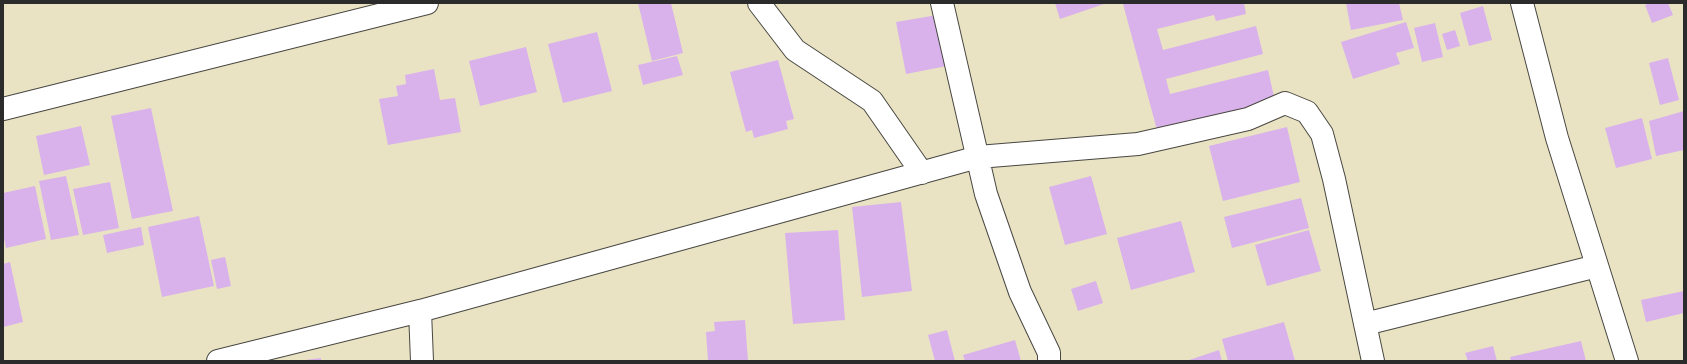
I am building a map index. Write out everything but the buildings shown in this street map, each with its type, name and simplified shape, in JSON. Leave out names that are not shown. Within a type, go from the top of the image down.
[{"type":"street","points":[[3,109],[427,3]]},
{"type":"street","points":[[759,3],[795,50],[872,101],[922,173]]},
{"type":"street","points":[[942,3],[986,194],[1020,292],[1049,353],[1049,361]]},
{"type":"street","points":[[1522,3],[1557,138],[1627,361]]},
{"type":"street","points":[[218,361],[420,311],[978,157],[1138,144],[1248,119],[1285,103],[1308,112],[1322,134],[1334,178],[1373,361]]},
{"type":"street","points":[[1365,324],[1597,266]]},
{"type":"street","points":[[420,311],[422,361]]}]
